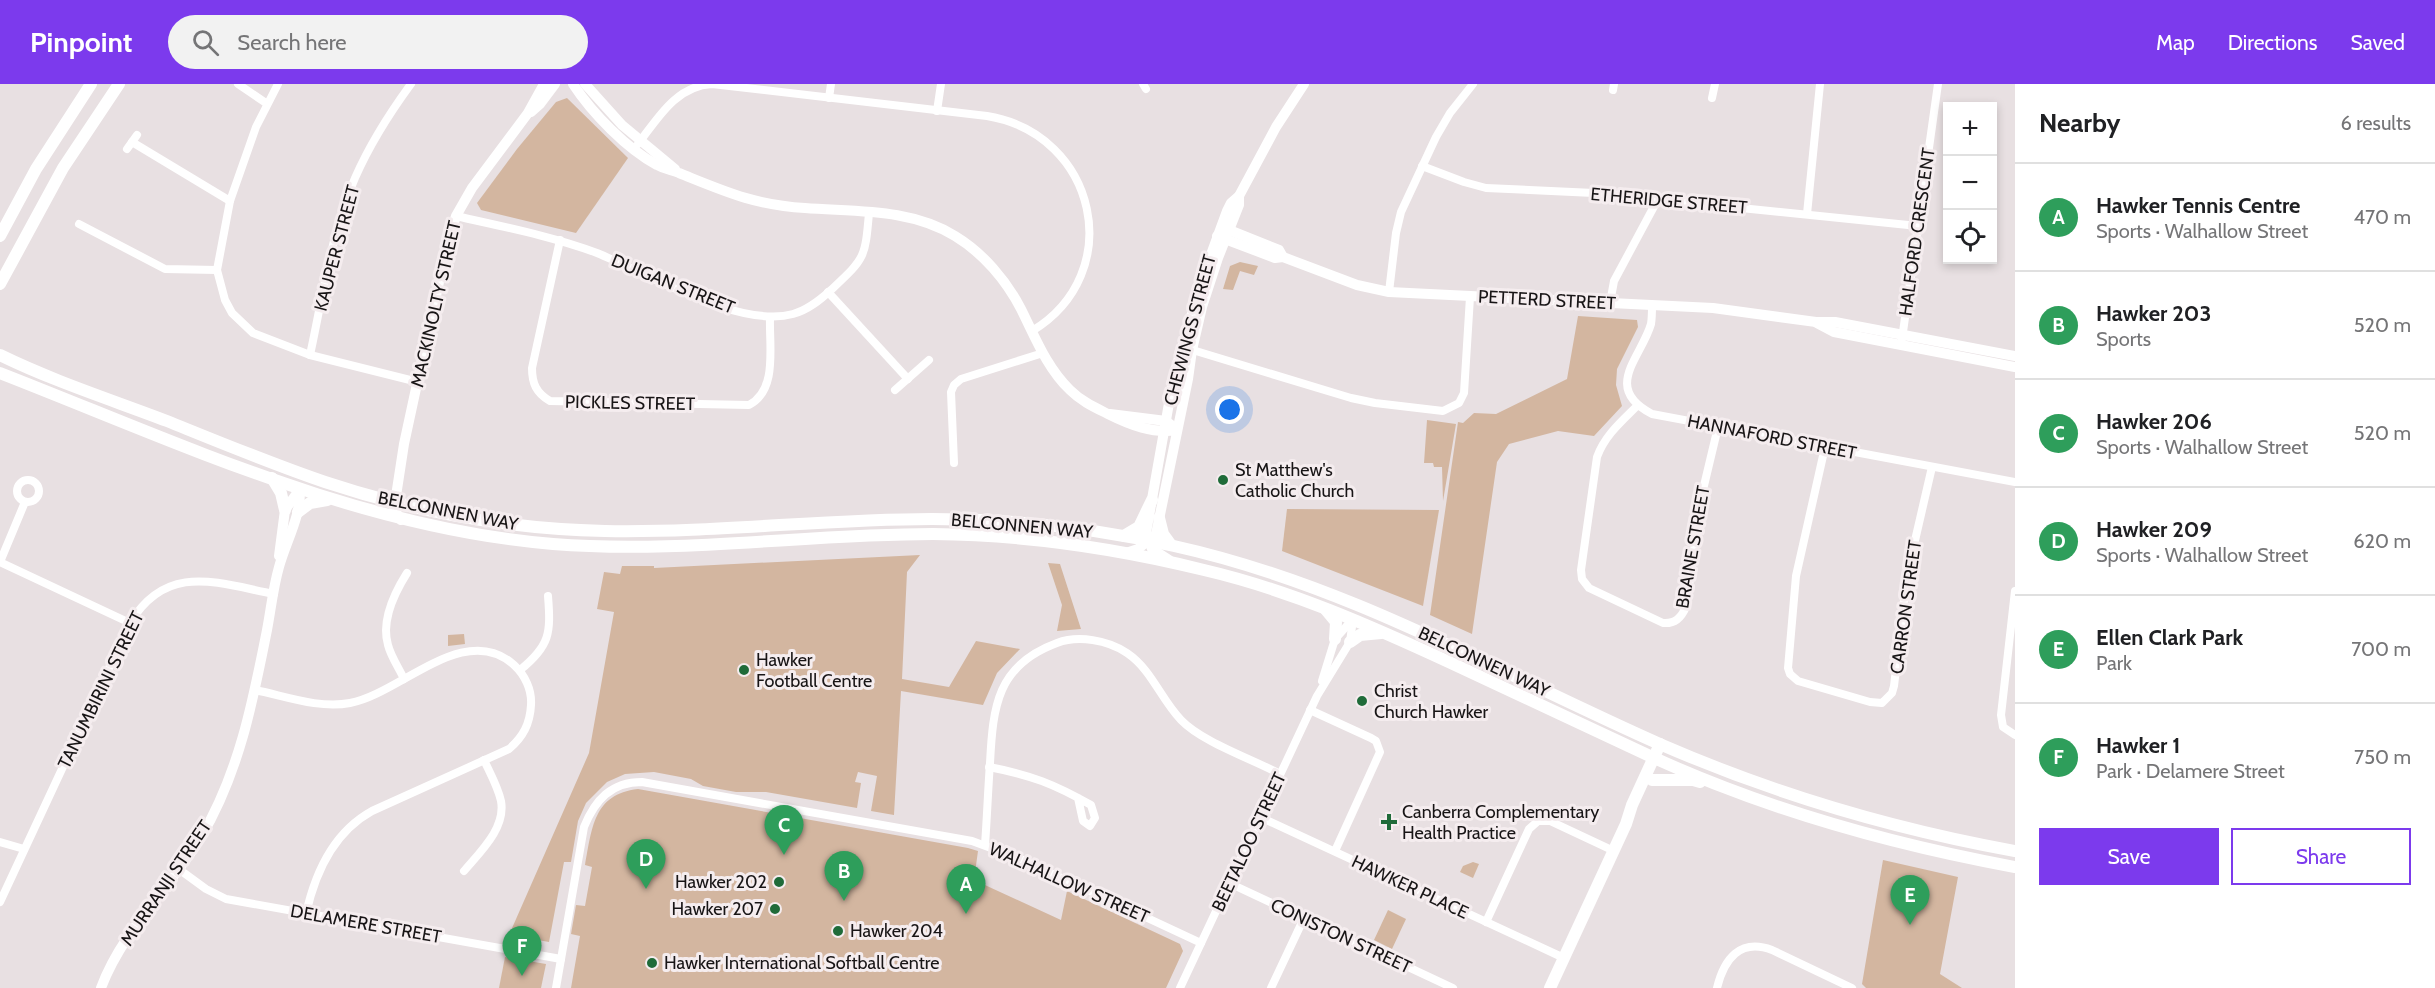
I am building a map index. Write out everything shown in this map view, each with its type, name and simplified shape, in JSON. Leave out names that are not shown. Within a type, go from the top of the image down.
[{"type":"main road","points":[[0,236],[36,169],[91,84]]},
{"type":"main road","points":[[0,284],[63,168],[119,84]]},
{"type":"main road","name":"BELCONNEN WAY","points":[[0,355],[325,482],[391,501],[462,517],[521,526],[640,531],[891,520],[970,520],[1056,527],[1171,545],[1256,567],[1334,594],[1663,745],[1776,790],[1887,824],[2015,851]]},
{"type":"main road","name":"BELCONNEN WAY","points":[[0,373],[300,489],[401,520],[458,532],[572,545],[640,546],[892,535],[980,536],[1054,542],[1173,563],[1252,583],[1324,608],[1385,633],[1657,759],[1742,794],[1887,840],[2015,867]]},
{"type":"main road","points":[[51,393],[56,378]]},
{"type":"main road","points":[[200,451],[206,436]]},
{"type":"main road","points":[[285,467],[295,478],[300,489],[325,482]]},
{"type":"main road","points":[[272,478],[292,511],[310,503],[332,500]]},
{"type":"main road","points":[[1124,536],[1139,527],[1152,500]]},
{"type":"main road","points":[[1159,518],[1163,534],[1171,545]]},
{"type":"main road","points":[[891,520],[892,535]]},
{"type":"main road","points":[[640,531],[640,546]]},
{"type":"main road","points":[[1334,594],[1350,609],[1353,620],[1365,614],[1383,615]]},
{"type":"main road","points":[[1324,608],[1336,622],[1335,639]]},
{"type":"main road","points":[[1350,642],[1360,635],[1385,633]]},
{"type":"main road","points":[[1550,988],[1614,851],[1632,805],[1663,745]]},
{"type":"main road","points":[[1626,824],[1639,807],[1652,780],[1657,759]]},
{"type":"main road","points":[[1652,780],[1693,780],[1742,794]]},
{"type":"main road","points":[[1860,832],[1864,817]]},
{"type":"street","points":[[238,84],[266,104]]},
{"type":"street","points":[[278,84],[266,104],[246,151],[230,201],[217,270],[225,300],[242,324],[253,333],[310,355],[418,382]]},
{"type":"street","name":"KAUPER STREET","points":[[310,355],[335,241],[349,194],[376,135],[411,84]]},
{"type":"street","points":[[829,98],[831,84]]},
{"type":"street","points":[[938,111],[940,84]]},
{"type":"street","name":"CHEWINGS STREET","points":[[1187,348],[1174,375],[1146,533],[1149,541],[1156,534],[1177,430],[1187,348],[1231,203],[1239,196],[1261,152],[1304,84]]},
{"type":"street","points":[[1389,292],[1396,233],[1401,212],[1422,165],[1450,113],[1473,84]]},
{"type":"street","points":[[1712,98],[1714,84]]},
{"type":"street","points":[[1807,214],[1820,84]]},
{"type":"street","name":"HALFORD CRESCENT","points":[[1902,340],[1938,84]]},
{"type":"street","points":[[637,145],[680,95],[692,88],[705,85],[724,85],[938,111],[1002,119],[1018,124],[1034,132],[1060,154],[1077,180],[1088,219],[1089,240],[1086,260],[1074,289],[1049,320],[1032,331]]},
{"type":"street","points":[[550,86],[579,87],[611,128],[637,145],[657,165],[722,192],[769,204],[914,218],[935,225],[964,243],[991,266],[1006,285],[1055,374],[1069,390],[1085,403],[1107,414],[1177,430]]},
{"type":"street","name":"MACKINOLTY STREET","points":[[391,501],[447,245],[456,216],[472,188],[550,86]]},
{"type":"street","points":[[132,142],[230,201]]},
{"type":"street","name":"ETHERIDGE STREET","points":[[1422,165],[1486,188],[1594,193],[1918,226]]},
{"type":"street","points":[[1610,303],[1614,281],[1658,199]]},
{"type":"street","name":"DUIGAN STREET","points":[[456,216],[560,240],[599,254],[694,297],[770,318],[801,311],[828,292],[858,264],[866,248],[868,213]]},
{"type":"street","points":[[79,224],[165,269],[217,270]]},
{"type":"street","name":"PETTERD STREET","points":[[1223,233],[1275,258],[1283,257],[1357,285],[1389,292],[1713,308],[1816,322],[1834,322],[2015,367]]},
{"type":"street","name":"PICKLES STREET","points":[[560,240],[532,368],[533,382],[537,391],[550,400],[749,405],[760,398],[767,384],[770,318]]},
{"type":"street","points":[[828,292],[908,379]]},
{"type":"street","points":[[1187,348],[1351,398],[1443,411],[1459,403],[1464,393],[1470,297]]},
{"type":"street","points":[[1638,405],[1630,393],[1628,372],[1651,323],[1652,305]]},
{"type":"street","name":"PETTERD STREET","points":[[1902,340],[2015,356]]},
{"type":"street","points":[[954,463],[951,392],[954,385],[961,379],[1042,353]]},
{"type":"street","points":[[895,390],[929,360]]},
{"type":"street","name":"HANNAFORD STREET","points":[[1638,405],[1652,414],[2015,482]]},
{"type":"street","name":"BRAINE STREET","points":[[1638,405],[1608,436],[1599,450],[1581,570],[1582,579],[1589,588],[1663,623],[1675,621],[1683,614],[1686,607],[1702,494],[1718,427]]},
{"type":"street","name":"CARRON STREET","points":[[1825,447],[1796,576],[1788,668],[1793,678],[1798,681],[1870,702],[1882,703],[1892,693],[1894,686],[1906,575],[1932,467]]},
{"type":"street","name":"MURRANJI STREET","points":[[101,988],[123,946],[180,870],[207,826],[225,788],[244,735],[279,568],[292,511],[300,489]]},
{"type":"street","points":[[25,501],[0,562],[130,623]]},
{"type":"street","points":[[372,512],[391,501],[401,520]]},
{"type":"street","points":[[1126,553],[1138,549],[1149,541],[1158,554],[1173,563]]},
{"type":"street","points":[[404,679],[390,651],[386,636],[387,621],[393,600],[407,573]]},
{"type":"street","name":"TANUMBIRINI STREET","points":[[0,902],[130,623],[148,600],[165,587],[180,582],[204,580],[274,594]]},
{"type":"street","points":[[2015,591],[2001,715],[2003,727],[2015,735]]},
{"type":"street","points":[[520,670],[543,648],[550,621],[548,596]]},
{"type":"street","name":"BEETALOO STREET","points":[[1317,696],[1335,639],[1353,620]]},
{"type":"street","name":"BEETALOO STREET","points":[[1180,988],[1310,710],[1350,642],[1353,620]]},
{"type":"street","points":[[986,845],[989,767],[993,715],[997,698],[1009,676],[1031,654],[1061,641],[1073,639],[1106,643],[1127,653],[1151,676],[1167,702],[1189,727],[1280,774]]},
{"type":"street","points":[[255,690],[337,705],[368,697],[453,655],[478,649],[497,654],[520,670],[531,699],[525,731],[509,749],[372,811],[351,824],[330,852],[311,891],[306,914]]},
{"type":"street","name":"HAWKER PLACE","points":[[1310,710],[1371,738],[1376,741],[1380,752],[1335,851]]},
{"type":"street","points":[[464,871],[486,847],[501,813],[498,791],[484,760]]},
{"type":"street","points":[[989,767],[1034,777],[1078,798]]},
{"type":"street","name":"WALHALLOW STREET","points":[[556,988],[587,820],[602,797],[612,788],[630,782],[642,782],[943,835],[986,845],[1022,859],[1201,943]]},
{"type":"street","name":"HAWKER PLACE","points":[[1260,816],[1564,958]]},
{"type":"street","name":"HAWKER PLACE","points":[[1486,922],[1529,829],[1538,821],[1550,821],[1614,851]]},
{"type":"street","points":[[0,842],[24,849]]},
{"type":"street","name":"DELAMERE STREET","points":[[180,870],[206,889],[226,899],[561,959]]},
{"type":"street","name":"CONISTON STREET","points":[[1229,883],[1453,988]]},
{"type":"street","points":[[1271,988],[1304,918]]},
{"type":"street","points":[[1717,988],[1722,970],[1729,960],[1737,952],[1749,946],[1762,946],[1772,950],[1852,988]]},
{"type":"shaded area","points":[[567,98],[628,158],[576,233],[481,210],[477,203],[517,149],[556,102]]},
{"type":"shaded area","points":[[1240,262],[1258,266],[1254,275],[1240,271],[1233,290],[1223,289],[1230,266]]},
{"type":"shaded area","points":[[1578,316],[1637,320],[1638,327],[1617,369],[1616,385],[1622,406],[1594,436],[1558,431],[1509,444],[1497,462],[1472,634],[1430,615],[1458,422],[1463,423],[1474,413],[1496,414],[1567,379]]},
{"type":"shaded area","points":[[1427,420],[1456,424],[1443,501],[1442,467],[1434,467],[1433,463],[1424,463]]},
{"type":"shaded area","points":[[1287,509],[1439,510],[1423,606],[1282,551]]},
{"type":"shaded area","points":[[920,555],[907,572],[902,679],[949,687],[976,641],[1020,649],[997,673],[983,705],[901,691],[894,815],[871,811],[877,776],[858,772],[855,782],[861,783],[857,808],[766,792],[736,792],[703,786],[691,779],[654,772],[625,774],[607,782],[586,803],[578,821],[571,862],[564,862],[549,942],[509,935],[589,753],[614,612],[597,609],[604,572],[620,574],[622,566],[654,566],[654,568]]},
{"type":"shaded area","points":[[1048,563],[1060,564],[1081,629],[1057,631],[1062,605]]},
{"type":"shaded area","points":[[464,634],[465,644],[448,646],[448,635]]},
{"type":"shaded area","points":[[638,789],[968,848],[978,851],[974,880],[1061,920],[1067,891],[1180,944],[1183,951],[1166,988],[571,988],[580,936],[571,934],[576,905],[585,906],[592,867],[585,865],[593,826],[603,806],[612,798],[623,792]]},
{"type":"shaded area","points":[[1883,860],[1958,877],[1940,974],[1962,988],[1866,988],[1862,984]]},
{"type":"shaded area","points":[[1473,862],[1479,864],[1473,878],[1460,872],[1463,866]]},
{"type":"shaded area","points":[[1388,910],[1406,919],[1392,949],[1374,940]]},
{"type":"shaded area","points":[[505,957],[546,964],[541,988],[499,988]]},
{"type":"place","name":"St Matthew's Catholic Church","points":[[1223,480]]},
{"type":"place","name":"Hawker Football Centre","points":[[744,670]]},
{"type":"place","name":"Christ Church Hawker","points":[[1362,701]]},
{"type":"place","name":"Canberra Complementary Health Practice","points":[[1389,822]]},
{"type":"place","name":"Hawker 206","points":[[784,855]]},
{"type":"place","name":"Hawker 202","points":[[779,882]]},
{"type":"place","name":"Hawker 209","points":[[646,889]]},
{"type":"place","name":"Hawker 203","points":[[844,901]]},
{"type":"place","name":"Hawker 207","points":[[775,909]]},
{"type":"place","name":"Hawker Tennis Centre","points":[[966,914]]},
{"type":"place","name":"Ellen Clark Park","points":[[1910,925]]},
{"type":"place","name":"Hawker 204","points":[[838,931]]},
{"type":"place","name":"Hawker International Softball Centre","points":[[652,963]]},
{"type":"place","name":"Hawker 1","points":[[522,976]]}]
